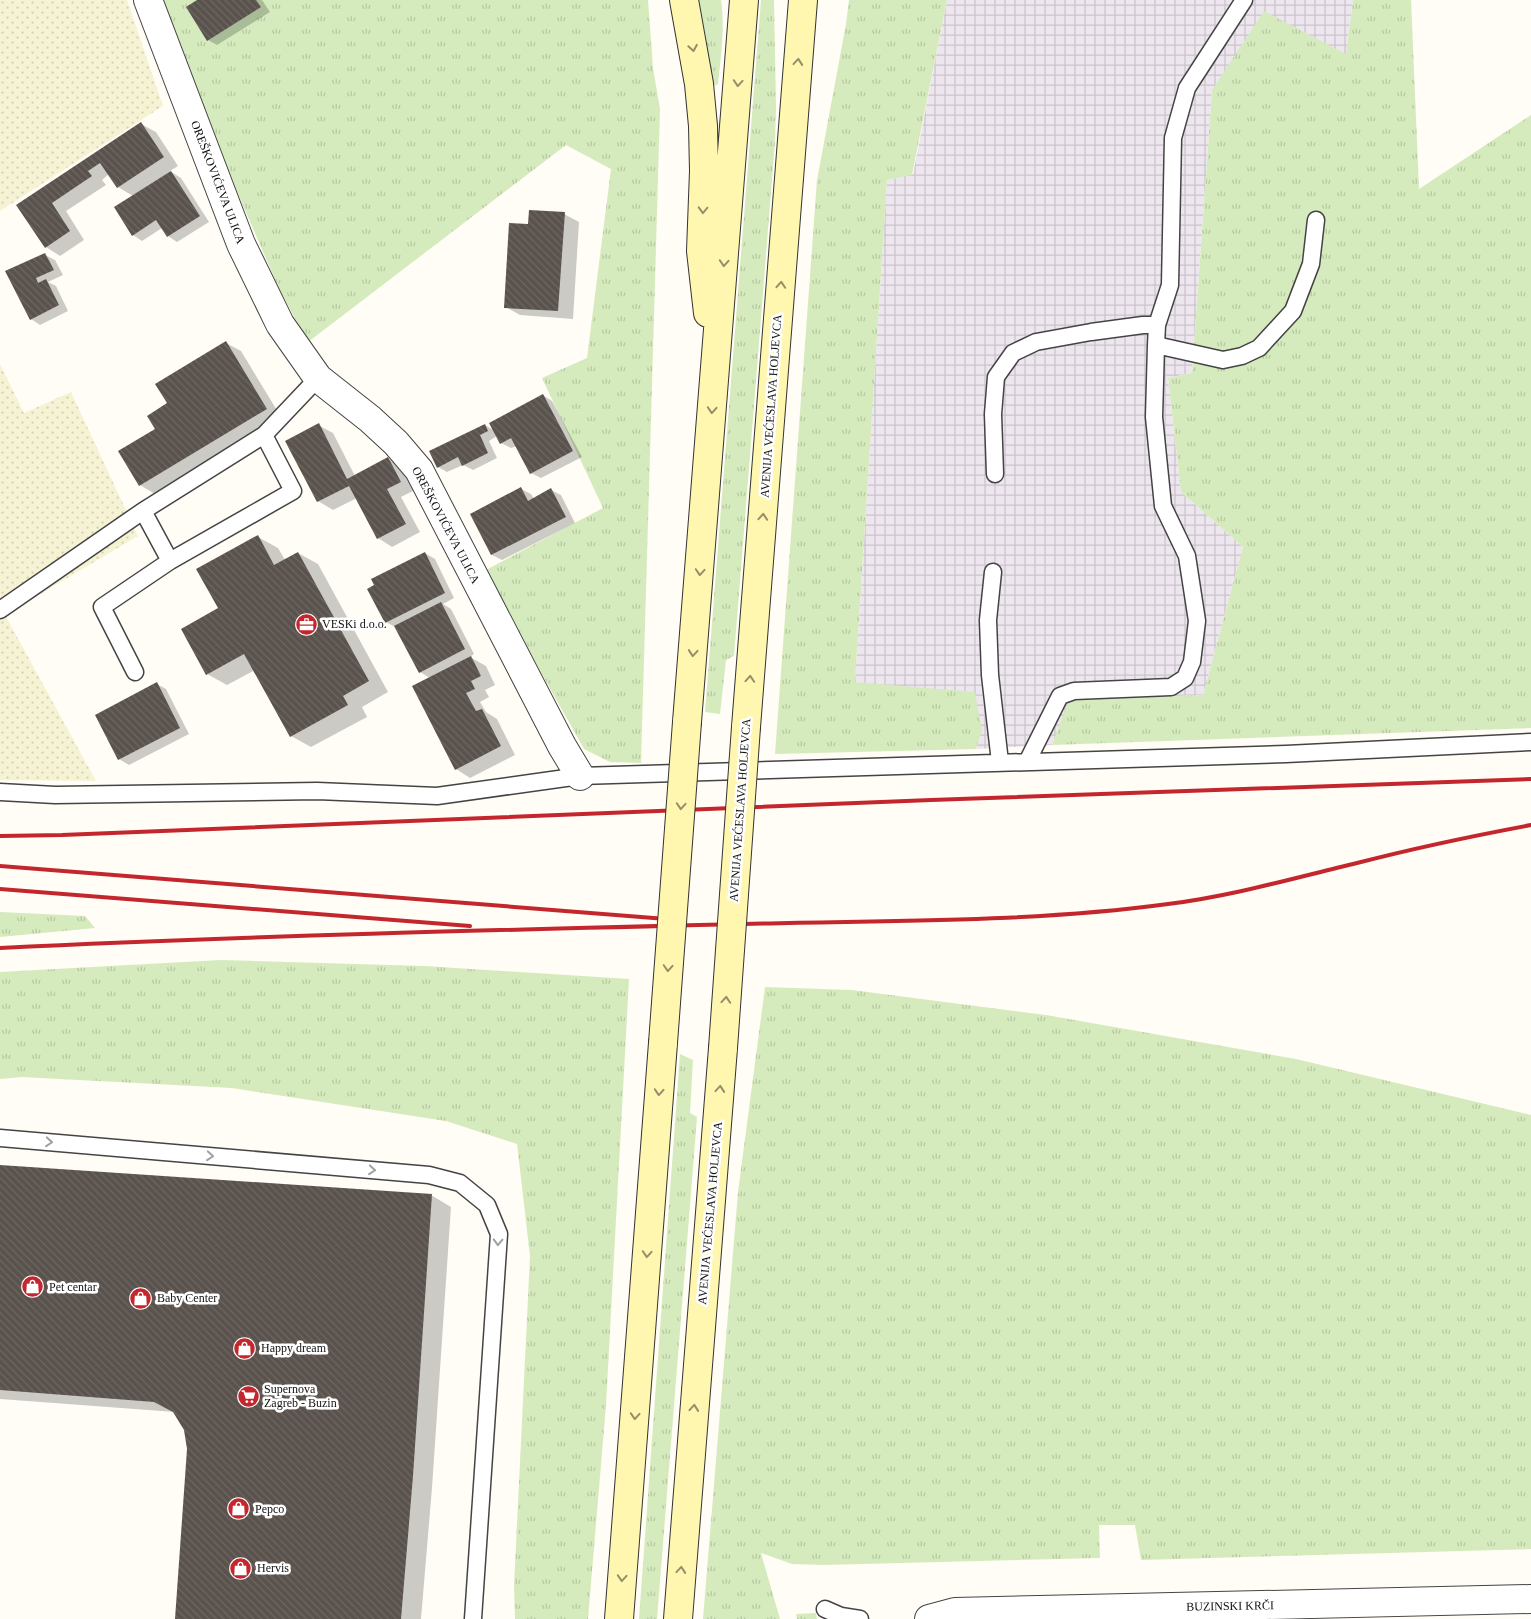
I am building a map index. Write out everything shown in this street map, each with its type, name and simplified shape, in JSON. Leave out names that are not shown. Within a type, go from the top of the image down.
[{"type":"main road","points":[[684,0],[699,84],[704,171],[701,251],[716,361]]},
{"type":"main road","points":[[619,1619],[744,0]]},
{"type":"main road","name":"AVENIJA VEĆESLAVA HOLJEVCA","points":[[678,1619],[803,0]]},
{"type":"street","name":"OREŠKOVIĆEVA ULICA","points":[[148,0],[241,244],[280,324],[318,378],[370,419],[396,443],[419,470],[562,746],[580,776]]},
{"type":"street","name":"BUZINSKI KRČI","points":[[929,1619],[955,1612],[1531,1599]]},
{"type":"lane","points":[[1027,762],[1060,696],[1074,690],[1171,687],[1185,678],[1192,662],[1197,621],[1187,556],[1163,506],[1154,417],[1157,325],[1170,285],[1173,138],[1187,88],[1244,0]]},
{"type":"lane","points":[[1156,345],[1223,360],[1242,356],[1259,348],[1293,311],[1311,264],[1316,220]]},
{"type":"lane","points":[[995,474],[993,414],[996,376],[1013,353],[1036,342],[1100,330],[1157,325]]},
{"type":"lane","points":[[0,610],[143,511],[264,435],[318,378]]},
{"type":"lane","points":[[135,672],[102,607],[170,561],[293,492],[264,435]]},
{"type":"lane","points":[[143,511],[170,561]]},
{"type":"lane","points":[[993,572],[988,620],[990,666],[1000,762]]},
{"type":"lane","points":[[0,792],[55,795],[317,790],[437,796],[580,776],[1296,753],[1531,742]]},
{"type":"lane","points":[[0,1138],[429,1175],[460,1183],[487,1205],[499,1234],[473,1619]]},
{"type":"lane","points":[[825,1610],[841,1616],[860,1619]]},
{"type":"shaded area","points":[[0,0],[127,0],[163,106],[0,211]]},
{"type":"shaded area","points":[[947,0],[1353,0],[1346,54],[1212,90],[1192,373],[1168,378],[1181,492],[1243,547],[1203,695],[1070,700],[1052,745],[976,749],[981,730],[855,682],[887,180],[913,174]]},
{"type":"shaded area","points":[[0,364],[24,413],[71,392],[138,536],[5,615],[96,781],[0,780]]},
{"type":"green space","points":[[163,0],[648,0],[653,68],[660,109],[641,763],[610,762],[584,749],[484,571],[603,508],[542,378],[587,358],[611,169],[566,145],[308,342],[280,291],[238,194]]},
{"type":"green space","points":[[698,0],[721,0],[723,32],[718,84],[714,86],[711,83],[705,32]]},
{"type":"green space","points":[[761,0],[774,0],[775,142],[734,656],[726,660],[720,714],[705,712]]},
{"type":"green space","points":[[849,0],[947,0],[912,175],[887,180],[855,682],[975,692],[982,730],[976,749],[775,754],[817,180]]},
{"type":"green space","points":[[1353,0],[1411,0],[1419,189],[1531,115],[1531,728],[1052,745],[1069,700],[1203,695],[1243,547],[1181,492],[1168,378],[1192,373],[1212,90],[1264,11],[1346,54]]},
{"type":"green space","points":[[0,912],[85,916],[95,928],[0,937]]},
{"type":"green space","points":[[221,960],[424,966],[629,979],[606,1405],[588,1619],[515,1619],[514,1586],[530,1256],[517,1144],[446,1121],[232,1088],[22,1077],[0,1079],[0,972]]},
{"type":"green space","points":[[765,987],[852,990],[1046,1015],[1296,1059],[1531,1115],[1531,1549],[1141,1560],[1135,1525],[1099,1525],[1100,1558],[823,1565],[792,1564],[761,1553],[780,1619],[703,1619],[738,1192]]},
{"type":"green space","points":[[680,1054],[693,1060],[690,1113],[697,1117],[657,1619],[639,1619]]},
{"type":"green space","points":[[816,1613],[817,1619],[797,1619],[796,1614]]},
{"type":"building","points":[[197,0],[256,0],[261,7],[207,41],[186,7]]},
{"type":"building","points":[[141,122],[164,157],[117,188],[100,163],[88,171],[92,176],[52,203],[70,231],[45,248],[16,205]]},
{"type":"building","points":[[171,171],[200,216],[167,237],[156,220],[132,236],[114,207]]},
{"type":"building","points":[[529,210],[565,212],[558,311],[504,308],[509,223],[528,224]]},
{"type":"building","points":[[45,253],[54,270],[36,278],[38,283],[46,279],[59,305],[30,320],[5,271]]},
{"type":"building","points":[[226,341],[267,409],[139,486],[118,451],[155,429],[147,416],[167,403],[155,384]]},
{"type":"building","points":[[543,394],[573,451],[530,474],[511,438],[500,444],[489,423]]},
{"type":"building","points":[[319,423],[347,479],[388,457],[401,482],[387,489],[406,524],[377,539],[349,486],[317,502],[285,441]]},
{"type":"building","points":[[485,424],[488,431],[480,435],[488,453],[462,466],[458,457],[437,468],[429,451]]},
{"type":"building","points":[[521,487],[528,501],[551,488],[566,517],[491,555],[470,514]]},
{"type":"building","points":[[258,535],[274,565],[298,552],[369,681],[343,696],[348,705],[290,737],[244,654],[206,675],[181,629],[218,608],[196,569]]},
{"type":"building","points":[[425,552],[445,593],[385,623],[367,589],[374,585],[371,579]]},
{"type":"building","points":[[441,602],[465,649],[419,673],[394,626]]},
{"type":"building","points":[[471,656],[481,676],[471,681],[475,689],[466,693],[476,711],[482,709],[501,746],[455,770],[412,686]]},
{"type":"building","points":[[157,682],[180,728],[118,760],[95,715]]},
{"type":"building","name":"Supernova Zagreb - Buzin","points":[[0,1165],[432,1194],[413,1476],[401,1619],[175,1619],[187,1449],[184,1430],[173,1412],[154,1402],[0,1390]]},
{"type":"railway","points":[[0,836],[1531,779]]},
{"type":"railway","points":[[0,948],[371,934],[956,920],[1062,915],[1192,901],[1263,886],[1422,847],[1531,825]]},
{"type":"railway","points":[[0,866],[679,920]]},
{"type":"railway","points":[[0,889],[470,926]]},
{"type":"place","name":"VESKi d.o.o.","points":[[306,624]]},
{"type":"place","name":"Pet centar","points":[[33,1287]]},
{"type":"place","name":"Baby Center","points":[[141,1298]]},
{"type":"place","name":"Happy dream","points":[[245,1348]]},
{"type":"place","name":"Supernova Zagreb - Buzin","points":[[248,1396]]},
{"type":"place","name":"Pepco","points":[[239,1509]]},
{"type":"place","name":"Hervis","points":[[241,1568]]}]
